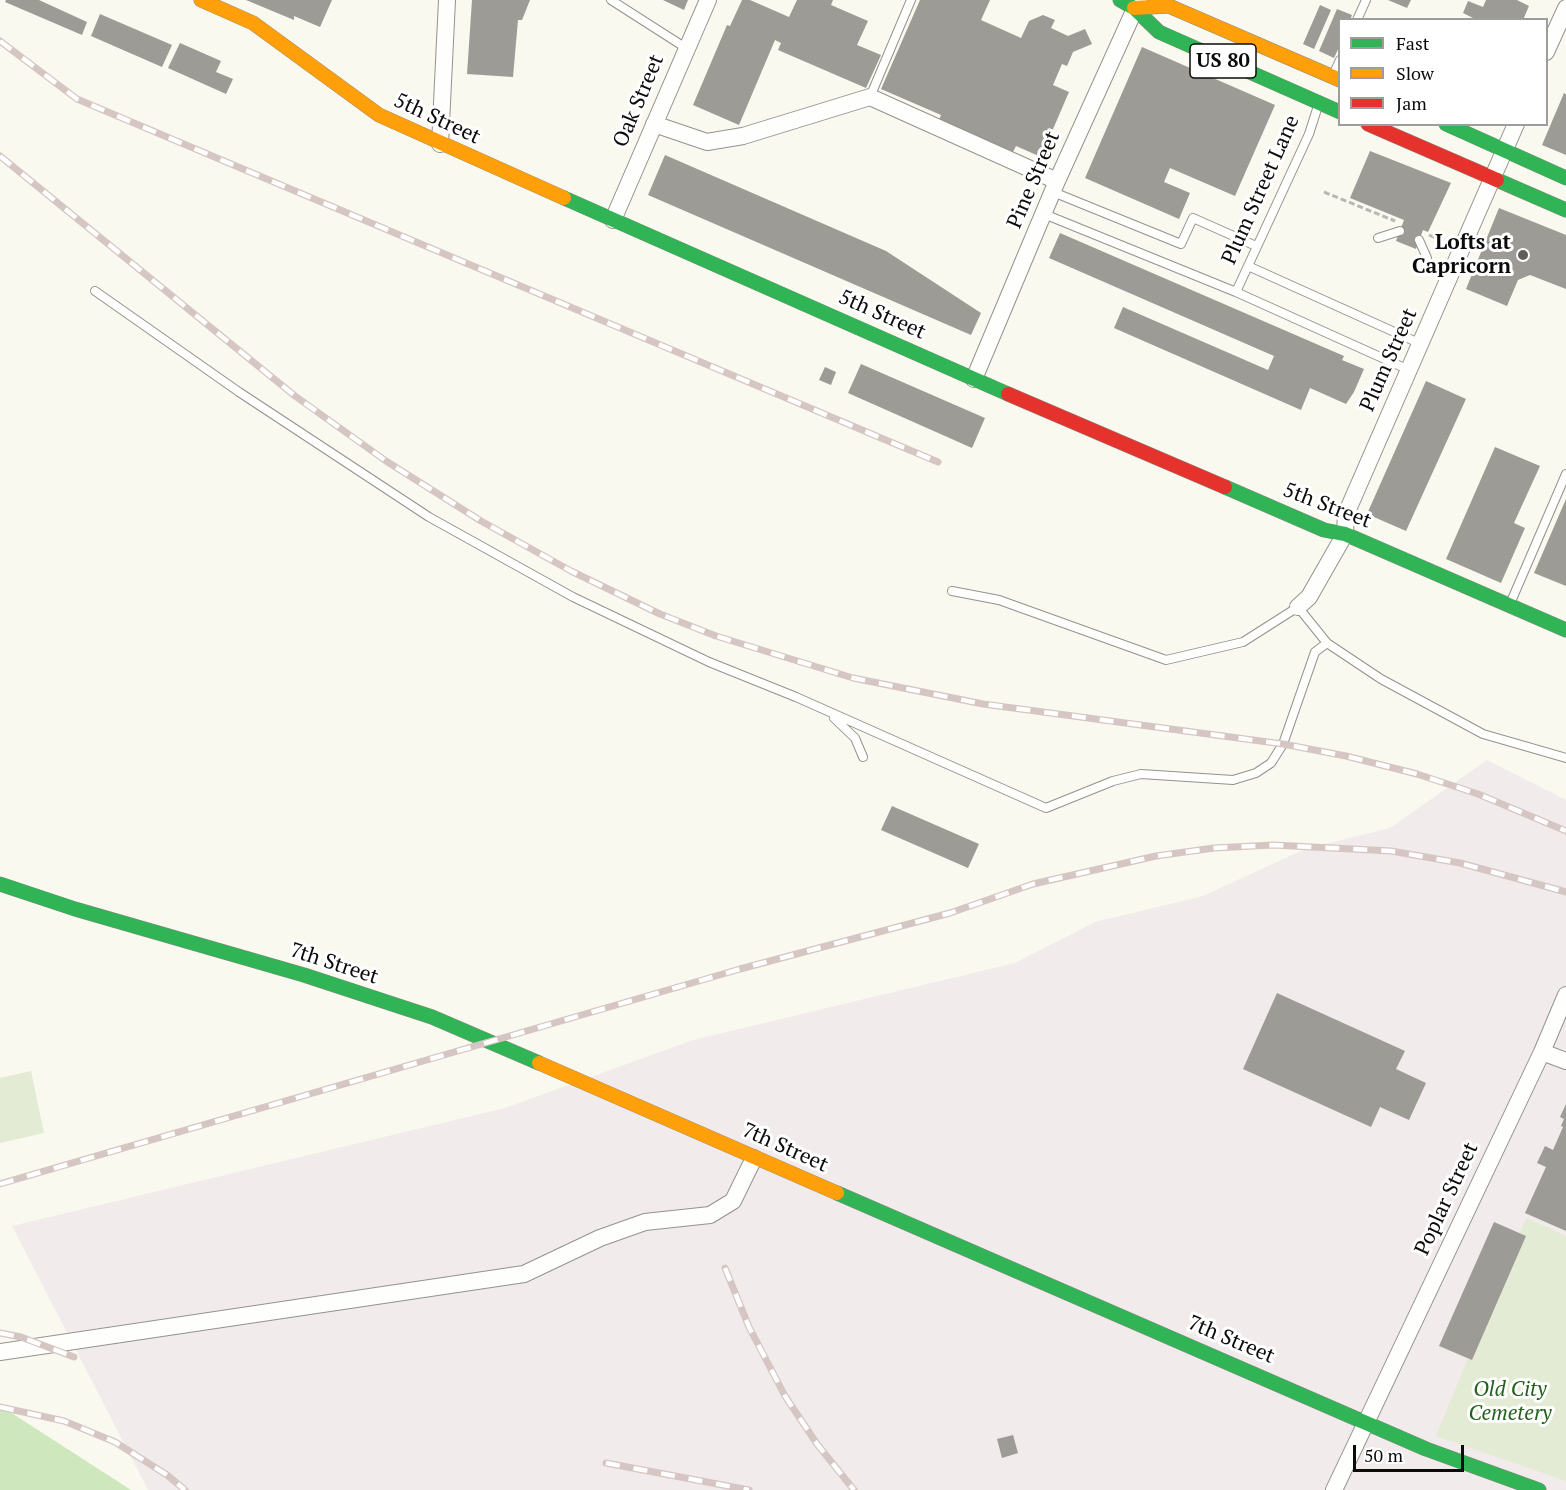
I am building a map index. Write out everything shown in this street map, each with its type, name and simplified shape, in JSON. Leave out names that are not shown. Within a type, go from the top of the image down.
[{"type":"street","name":"5th Street","points":[[201,0],[253,23],[311,63],[379,115],[440,144],[974,379],[1324,530],[1345,534],[1566,630]]},
{"type":"street","points":[[440,144],[447,0]]},
{"type":"street","name":"Oak Street","points":[[613,220],[708,0]]},
{"type":"street","name":"US 80","points":[[1131,3],[1169,6],[1336,78]]},
{"type":"street","name":"US 80","points":[[1131,3],[1160,33],[1338,111]]},
{"type":"street","name":"Pine Street","points":[[974,379],[1131,3]]},
{"type":"street","points":[[1548,48],[1566,8]]},
{"type":"street","points":[[654,124],[707,142],[743,136],[870,97],[1055,186]]},
{"type":"street","points":[[1372,126],[1566,210]]},
{"type":"street","points":[[1451,126],[1566,178]]},
{"type":"street","name":"Plum Street","points":[[1298,607],[1309,597],[1345,534],[1346,514],[1493,180],[1514,126]]},
{"type":"street","name":"7th Street","points":[[0,884],[75,909],[304,975],[432,1017],[1367,1421],[1426,1449],[1539,1490]]},
{"type":"street","name":"Poplar Street","points":[[1334,1490],[1542,1052],[1566,995]]},
{"type":"street","points":[[1542,1052],[1566,1061]]},
{"type":"street","points":[[0,1352],[524,1274],[600,1238],[645,1221],[710,1215],[733,1201],[754,1158]]},
{"type":"lane","points":[[611,0],[686,48]]},
{"type":"lane","points":[[870,97],[911,0]]},
{"type":"lane","points":[[1358,18],[1366,0]]},
{"type":"lane","name":"Plum Street Lane","points":[[1236,292],[1309,134],[1319,103]]},
{"type":"lane","points":[[1055,186],[1181,244],[1193,218],[1256,246]]},
{"type":"lane","points":[[1044,214],[1236,292],[1409,370]]},
{"type":"lane","points":[[1378,238],[1401,228]]},
{"type":"lane","points":[[1421,236],[1427,258]]},
{"type":"lane","points":[[1248,266],[1421,344]]},
{"type":"lane","points":[[95,291],[239,392],[429,518],[573,597],[709,662],[825,710],[1046,808],[1113,781],[1141,774],[1233,780],[1256,773],[1271,763],[1283,744],[1315,652],[1327,643]]},
{"type":"lane","points":[[1509,607],[1566,474]]},
{"type":"lane","points":[[952,591],[999,600],[1166,660],[1243,642],[1298,607],[1327,643],[1381,679],[1483,734],[1566,759]]},
{"type":"lane","points":[[825,710],[855,738],[863,757]]},
{"type":"path","points":[[1324,192],[1401,228]]},
{"type":"path","points":[[1421,236],[1447,243]]},
{"type":"shaded area","points":[[1487,760],[1566,800],[1566,1490],[148,1490],[12,1226],[505,1108],[693,1040],[1015,963],[1095,922],[1203,896],[1305,849],[1390,828]]},
{"type":"green space","points":[[31,1071],[44,1133],[0,1143],[0,1078]]},
{"type":"green space","name":"Old City Cemetery","points":[[1526,1218],[1566,1236],[1566,1481],[1436,1436]]},
{"type":"green space","points":[[0,1410],[7,1410],[131,1490],[0,1490]]},
{"type":"building","points":[[6,0],[39,0],[87,22],[82,35],[5,2]]},
{"type":"building","points":[[246,0],[332,0],[320,27],[294,16],[294,20]]},
{"type":"building","points":[[472,0],[530,0],[522,20],[518,20],[513,77],[467,74]]},
{"type":"building","points":[[663,0],[688,0],[684,10]]},
{"type":"building","points":[[742,0],[750,0],[789,17],[797,0],[833,0],[831,5],[868,21],[857,45],[881,55],[866,88],[778,50],[781,43],[775,40],[739,125],[693,105],[727,25],[730,26]]},
{"type":"building","points":[[920,0],[990,0],[981,20],[1021,38],[1029,21],[1043,15],[1055,20],[1051,28],[1068,36],[1085,29],[1092,44],[1073,52],[1067,66],[1062,64],[1053,85],[1069,92],[1041,157],[1016,146],[1013,152],[939,120],[941,115],[881,89]]},
{"type":"building","points":[[1388,0],[1411,0],[1407,8]]},
{"type":"building","points":[[1486,0],[1517,0],[1529,6],[1524,18],[1473,18],[1463,13],[1468,1],[1483,7]]},
{"type":"building","points":[[1320,5],[1331,10],[1314,49],[1303,44]]},
{"type":"building","points":[[1337,9],[1352,15],[1351,18],[1338,18],[1338,49],[1334,58],[1319,51]]},
{"type":"building","points":[[100,14],[172,45],[162,67],[91,36]]},
{"type":"building","points":[[180,43],[221,61],[216,72],[233,79],[226,94],[168,68]]},
{"type":"building","points":[[1142,47],[1275,105],[1235,196],[1170,168],[1164,182],[1190,193],[1179,219],[1085,178]]},
{"type":"building","points":[[1564,93],[1566,94],[1566,155],[1542,145]]},
{"type":"building","points":[[1370,151],[1451,183],[1428,232],[1423,230],[1416,249],[1396,241],[1404,220],[1350,198]]},
{"type":"building","points":[[665,155],[886,251],[981,313],[971,335],[648,195]]},
{"type":"building","name":"Lofts at Capricorn","points":[[1499,208],[1566,235],[1566,289],[1530,275],[1518,280],[1507,306],[1466,289]]},
{"type":"building","points":[[1060,233],[1344,356],[1342,360],[1364,369],[1354,392],[1346,404],[1310,388],[1301,410],[1114,328],[1123,307],[1268,370],[1274,356],[1049,258]]},
{"type":"building","points":[[861,364],[985,418],[972,448],[848,393]]},
{"type":"building","points":[[825,367],[836,372],[831,385],[819,380]]},
{"type":"building","points":[[1426,381],[1466,399],[1406,531],[1367,514]]},
{"type":"building","points":[[1495,447],[1540,466],[1514,523],[1525,528],[1501,583],[1446,559]]},
{"type":"building","points":[[1566,499],[1566,586],[1534,573]]},
{"type":"building","points":[[892,806],[979,844],[968,868],[881,830]]},
{"type":"building","points":[[1277,993],[1405,1051],[1396,1069],[1426,1083],[1409,1120],[1380,1107],[1371,1127],[1243,1069]]},
{"type":"building","points":[[1566,1104],[1566,1231],[1525,1213],[1546,1167],[1537,1163],[1545,1146],[1553,1150],[1563,1127],[1561,1126],[1564,1119],[1560,1117]]},
{"type":"building","points":[[1494,1222],[1526,1236],[1472,1360],[1439,1346]]},
{"type":"building","points":[[1013,1435],[1018,1453],[1002,1458],[997,1439]]},
{"type":"railway","points":[[0,41],[77,99],[938,462]]},
{"type":"railway","points":[[0,156],[295,396],[386,461],[481,521],[571,571],[660,614],[716,636],[853,678],[983,704],[1283,744],[1346,756],[1417,774],[1478,794],[1566,831]]},
{"type":"railway","points":[[0,1184],[740,969],[950,913],[1033,884],[1156,856],[1214,848],[1273,845],[1391,851],[1460,863],[1566,892]]},
{"type":"railway","points":[[725,1268],[749,1327],[785,1396],[817,1444],[854,1490]]},
{"type":"railway","points":[[0,1333],[21,1337],[74,1357]]},
{"type":"railway","points":[[0,1407],[64,1421],[115,1442],[167,1475],[185,1490]]},
{"type":"railway","points":[[606,1463],[749,1490]]},
{"type":"traffic: fast","points":[[1120,0],[1134,8],[1159,32],[1338,111]]},
{"type":"traffic: fast","points":[[1450,126],[1566,178]]},
{"type":"traffic: fast","points":[[1497,180],[1566,210]]},
{"type":"traffic: fast","points":[[564,198],[1008,394]]},
{"type":"traffic: fast","points":[[1225,487],[1324,530],[1345,534],[1566,630]]},
{"type":"traffic: fast","points":[[0,884],[75,909],[304,975],[432,1017],[539,1063]]},
{"type":"traffic: fast","points":[[837,1193],[1426,1449],[1539,1490]]},
{"type":"traffic: slow","points":[[201,0],[253,23],[379,115],[564,198]]},
{"type":"traffic: slow","points":[[1134,8],[1169,6],[1338,79]]},
{"type":"traffic: slow","points":[[539,1063],[837,1193]]},
{"type":"traffic: jam","points":[[1373,126],[1497,180]]},
{"type":"traffic: jam","points":[[1008,394],[1225,487]]},
{"type":"place","name":"Lofts at Capricorn","points":[[1523,255]]}]
